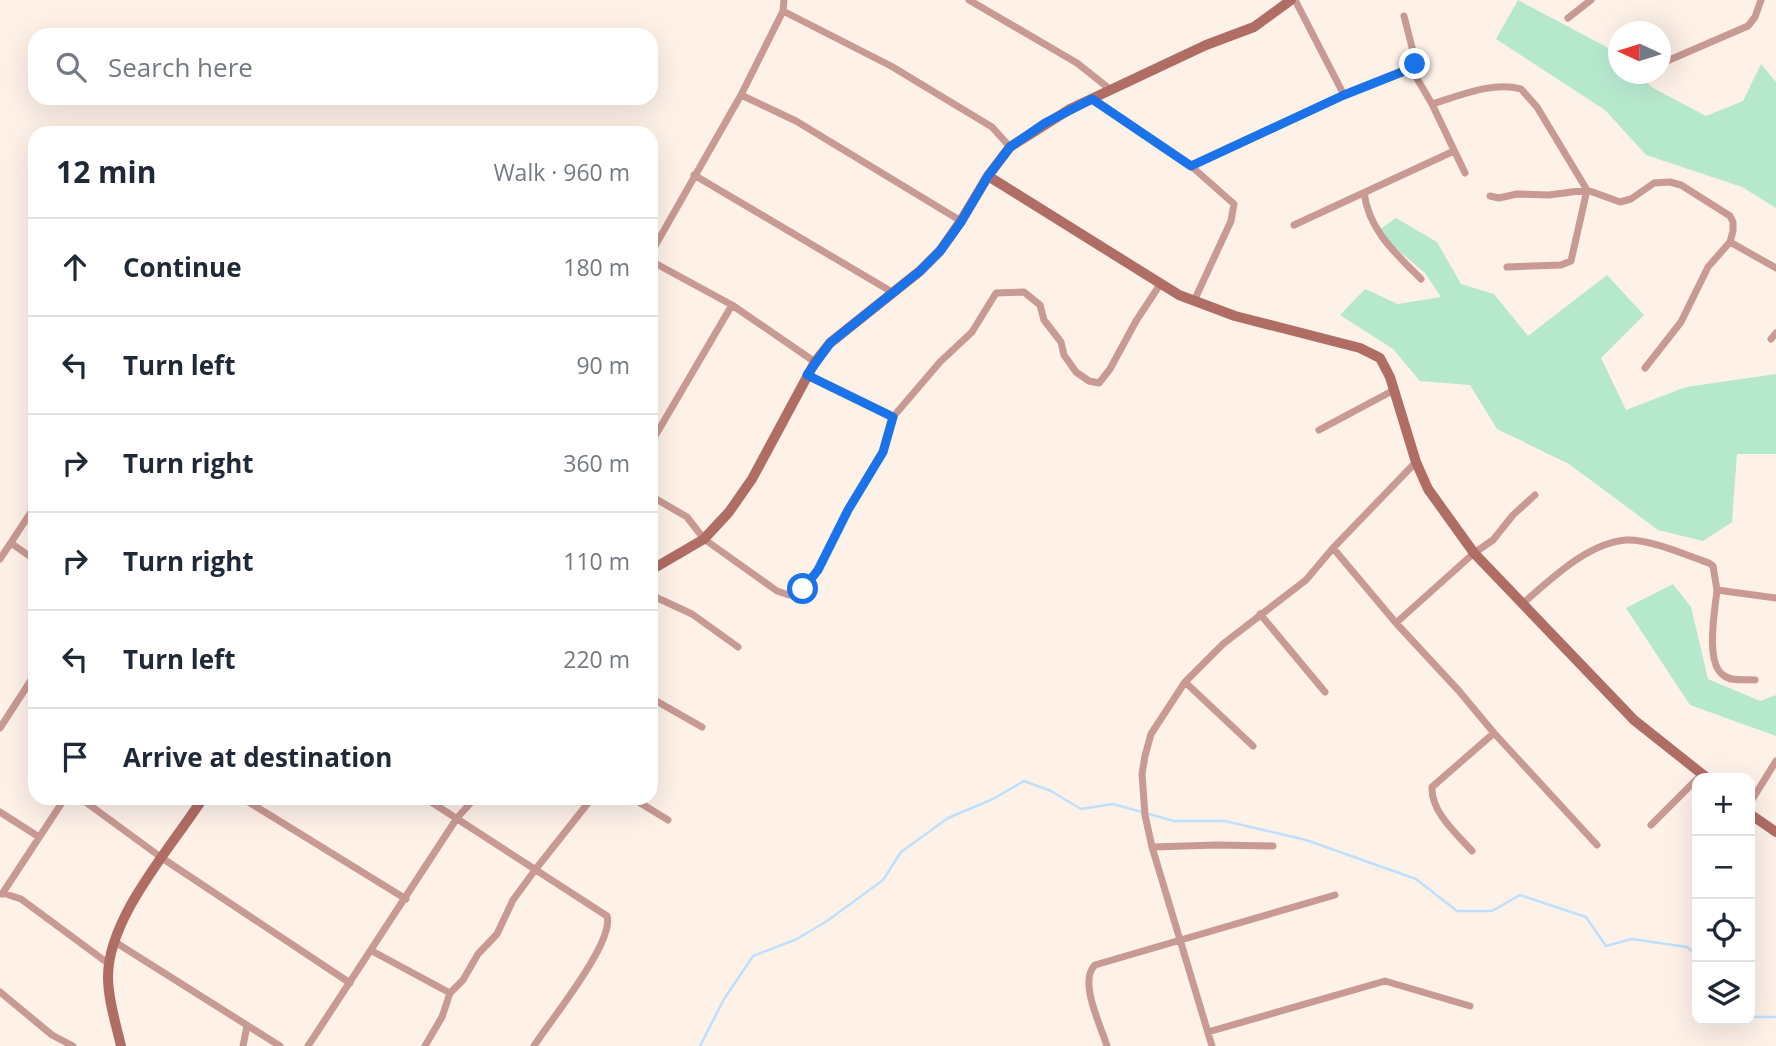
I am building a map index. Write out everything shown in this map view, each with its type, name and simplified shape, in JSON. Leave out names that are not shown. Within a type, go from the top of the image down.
[{"type":"street","points":[[658,240],[740,94],[783,11],[784,0]]},
{"type":"street","points":[[969,0],[1077,63],[1111,90]]},
{"type":"street","points":[[1568,18],[1591,0]]},
{"type":"street","points":[[1671,60],[1748,26],[1755,17],[1761,0]]},
{"type":"street","points":[[658,566],[704,539],[729,512],[752,479],[815,362],[830,343],[920,271],[940,251],[1010,147],[1045,123],[1092,99],[1206,46],[1254,27],[1289,1],[1344,95]]},
{"type":"street","points":[[783,11],[913,80],[992,127],[1010,147]]},
{"type":"street","points":[[1404,16],[1415,59],[1412,70],[1432,104],[1465,173]]},
{"type":"street","points":[[1191,166],[1344,95],[1412,70]]},
{"type":"street","points":[[1432,104],[1504,87],[1521,89],[1537,107],[1587,190],[1571,261],[1561,265],[1507,267]]},
{"type":"street","points":[[740,94],[796,121],[961,222]]},
{"type":"street","points":[[1092,99],[1191,166],[1232,201],[1235,209],[1231,221],[1194,301]]},
{"type":"street","points":[[1294,225],[1454,151]]},
{"type":"street","points":[[694,176],[892,292]]},
{"type":"street","points":[[988,176],[1161,284],[1194,301],[1235,316],[1368,351],[1380,358],[1394,390],[1416,462],[1437,505],[1474,553],[1522,604],[1634,720],[1695,773]]},
{"type":"street","points":[[1490,196],[1499,198],[1517,194],[1549,195],[1587,190],[1620,202],[1631,199],[1654,183],[1681,185],[1730,216],[1733,222],[1730,242],[1708,267],[1681,322],[1645,368]]},
{"type":"street","points":[[1364,193],[1368,210],[1385,243],[1420,279]]},
{"type":"street","points":[[1730,242],[1776,268]]},
{"type":"street","points":[[658,265],[732,305],[815,362]]},
{"type":"street","points":[[658,500],[687,517],[704,539],[777,591],[789,595],[797,593],[818,570],[848,510],[879,459],[893,417],[940,362],[972,331],[996,293],[1024,292],[1036,302],[1044,320],[1061,342],[1064,355],[1089,381],[1099,383],[1161,284]]},
{"type":"street","points":[[658,431],[732,305]]},
{"type":"street","points":[[807,375],[893,417]]},
{"type":"street","points":[[1319,430],[1394,390]]},
{"type":"street","points":[[1212,1046],[1152,847],[1145,812],[1142,774],[1151,734],[1185,682],[1223,644],[1306,580],[1416,462]]},
{"type":"street","points":[[1396,622],[1474,553],[1493,540],[1513,515],[1535,495]]},
{"type":"street","points":[[0,559],[28,517]]},
{"type":"street","points":[[1522,604],[1572,561],[1626,540],[1709,563],[1713,566],[1717,590],[1713,639],[1715,665],[1723,675],[1732,679],[1755,680]]},
{"type":"street","points":[[11,543],[28,554]]},
{"type":"street","points":[[1333,548],[1494,733],[1597,845]]},
{"type":"street","points":[[1717,590],[1776,598]]},
{"type":"street","points":[[658,598],[692,614],[738,646]]},
{"type":"street","points":[[1260,614],[1325,692]]},
{"type":"street","points":[[1185,682],[1253,746]]},
{"type":"street","points":[[0,728],[28,685]]},
{"type":"street","points":[[658,702],[702,727]]},
{"type":"street","points":[[1472,850],[1439,813],[1433,802],[1432,787],[1494,733]]},
{"type":"street","points":[[1755,795],[1776,761]]},
{"type":"street","points":[[1651,825],[1692,786]]},
{"type":"street","points":[[60,805],[2,894],[21,899],[55,926],[76,937],[109,964]]},
{"type":"street","points":[[90,805],[162,858],[350,983]]},
{"type":"street","points":[[121,1046],[108,978],[112,944],[121,921],[198,805]]},
{"type":"street","points":[[253,805],[406,899]]},
{"type":"street","points":[[436,805],[601,911],[608,922],[607,931],[583,977],[534,1046]]},
{"type":"street","points":[[308,1046],[457,818],[469,805]]},
{"type":"street","points":[[425,1046],[442,1017],[450,993],[463,980],[478,954],[497,934],[513,900],[586,805]]},
{"type":"street","points":[[643,805],[668,820]]},
{"type":"street","points":[[0,813],[39,838]]},
{"type":"street","points":[[1755,817],[1776,832]]},
{"type":"street","points":[[1152,847],[1273,846]]},
{"type":"street","points":[[1107,1046],[1088,986],[1090,971],[1095,965],[1335,895]]},
{"type":"street","points":[[115,942],[280,1046]]},
{"type":"street","points":[[372,951],[450,993]]},
{"type":"street","points":[[1208,1032],[1385,981],[1470,1006]]},
{"type":"street","points":[[0,992],[52,1035],[73,1046]]},
{"type":"street","points":[[243,1046],[247,1026]]},
{"type":"green space","points":[[1518,0],[1608,48],[1608,84],[1648,84],[1706,116],[1743,101],[1761,64],[1776,82],[1776,208],[1742,187],[1646,155],[1605,110],[1496,39]]},
{"type":"green space","points":[[1396,218],[1437,242],[1461,284],[1494,294],[1528,336],[1607,275],[1644,315],[1601,358],[1626,410],[1686,387],[1776,374],[1776,454],[1737,454],[1732,522],[1703,541],[1658,530],[1569,464],[1497,429],[1470,385],[1420,381],[1393,349],[1340,315],[1365,289],[1398,304],[1441,297],[1425,273],[1376,232]]},
{"type":"green space","points":[[1673,584],[1691,607],[1708,679],[1760,701],[1776,695],[1776,736],[1690,705],[1626,608]]},
{"type":"waterway","points":[[700,1046],[724,999],[753,956],[797,939],[827,921],[883,880],[901,852],[948,818],[993,799],[1024,781],[1051,791],[1081,809],[1113,804],[1174,821],[1225,821],[1306,840],[1416,879],[1457,911],[1492,911],[1520,895],[1586,917],[1606,946],[1632,939],[1687,947],[1692,951]]},
{"type":"waterway","points":[[1755,1017],[1776,1017]]},
{"type":"route","points":[[803,589],[818,570],[848,510],[883,452],[893,417],[807,375],[830,343],[920,271],[940,251],[1010,147],[1045,123],[1092,99],[1191,166],[1344,95],[1412,70],[1415,64]]}]
